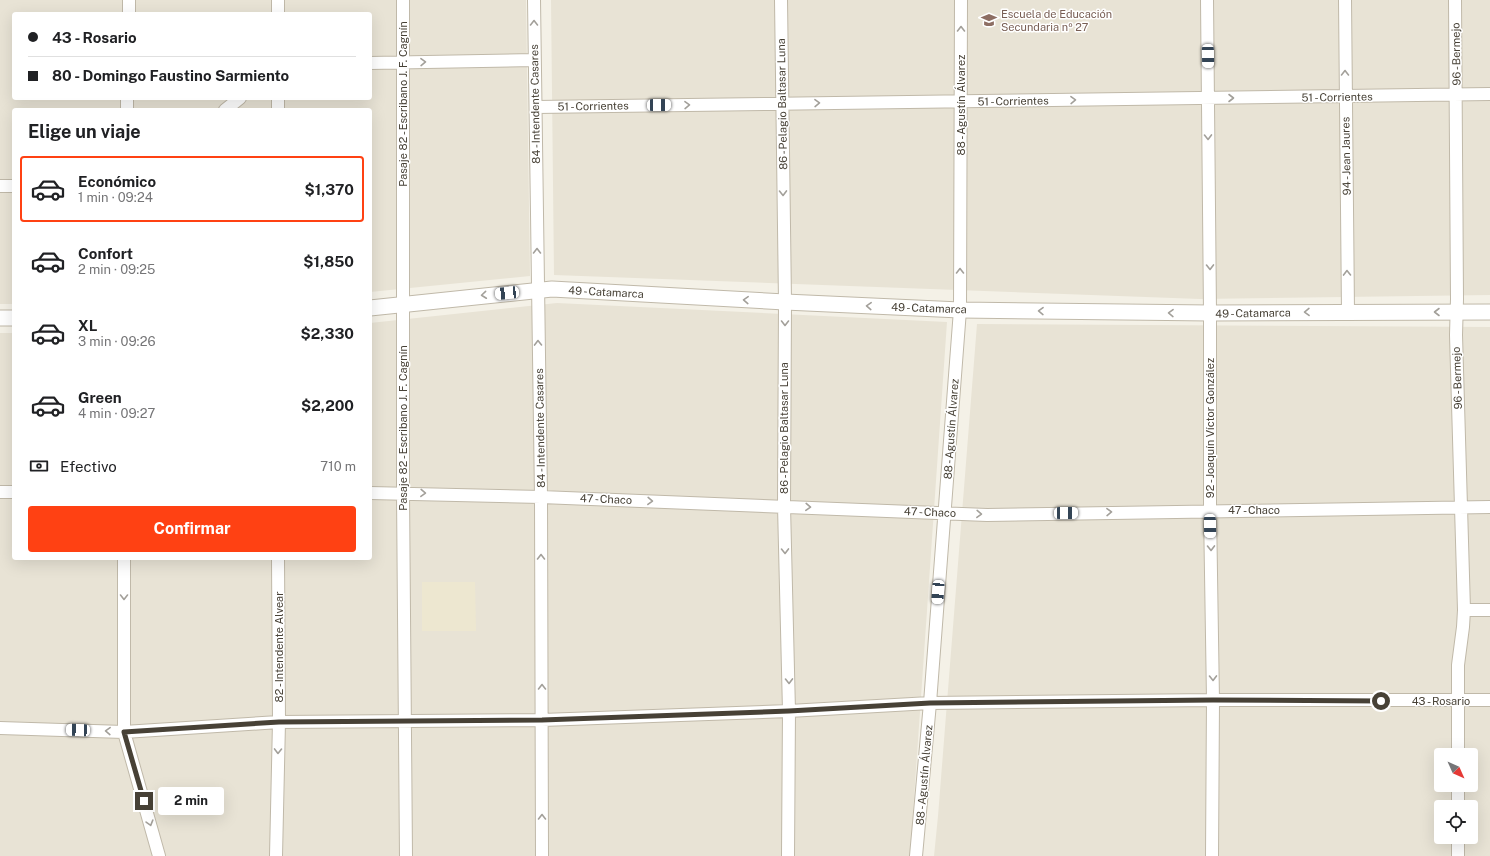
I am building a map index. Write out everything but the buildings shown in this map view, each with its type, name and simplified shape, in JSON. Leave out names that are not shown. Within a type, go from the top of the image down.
[{"type":"street","points":[[128,12],[129,0]]},
{"type":"street","points":[[278,0],[278,12]]},
{"type":"street","name":"Pasaje 82 - Escribano J. F. Cagnín","points":[[403,0],[403,493],[406,856]]},
{"type":"street","name":"84 - Intendente Casares","points":[[534,0],[541,497],[542,856]]},
{"type":"street","name":"86 - Pelagio Baltasar Luna","points":[[781,0],[785,302],[784,506],[789,711],[788,856]]},
{"type":"street","name":"88 - Agustín Álvarez","points":[[916,856],[930,703],[960,310],[961,0]]},
{"type":"street","name":"92 - Joaquín Víctor González","points":[[1207,0],[1210,510],[1213,700],[1212,856]]},
{"type":"street","name":"94 - Jean Jaures","points":[[1345,0],[1348,312]]},
{"type":"street","name":"96 - Bermejo","points":[[1455,0],[1456,312],[1460,508],[1464,610],[1464,627],[1458,665],[1458,748]]},
{"type":"street","points":[[372,62],[534,60]]},
{"type":"street","name":"51 - Corrientes","points":[[536,107],[1490,94]]},
{"type":"street","points":[[228,108],[238,100]]},
{"type":"street","points":[[0,186],[12,186]]},
{"type":"street","name":"49 - Catamarca","points":[[372,308],[552,288],[785,302],[960,310],[1210,313],[1490,312]]},
{"type":"street","points":[[0,318],[12,318]]},
{"type":"street","points":[[0,492],[12,492]]},
{"type":"street","name":"47 - Chaco","points":[[372,493],[541,497],[987,515],[1210,510],[1490,507]]},
{"type":"street","points":[[124,560],[124,732],[159,856]]},
{"type":"street","name":"82 - Intendente Alvear","points":[[276,856],[279,722],[278,560]]},
{"type":"street","points":[[1464,610],[1490,610]]},
{"type":"street","name":"43 - Rosario","points":[[0,728],[124,732],[279,722],[542,720],[789,711],[930,703],[1213,700],[1490,700]]},
{"type":"street","points":[[1458,844],[1458,856]]},
{"type":"shaded area","points":[[0,0],[526,0],[530,276],[372,292],[372,108],[12,108],[12,304],[0,304]]},
{"type":"shaded area","points":[[551,0],[1490,0],[1490,295],[1200,299],[554,275]]},
{"type":"shaded area","points":[[557,303],[947,322],[910,856],[0,856],[0,333],[12,333],[12,560],[372,560],[372,323]]},
{"type":"shaded area","points":[[977,324],[1490,327],[1490,856],[934,856]]},
{"type":"shaded area","points":[[422,582],[475,582],[476,631],[422,631]]},
{"type":"place","name":"Escuela de Educación Secundaria nº 27","points":[[989,20]]},
{"type":"route","points":[[144,801],[124,732],[279,722],[542,720],[789,711],[930,703],[1213,700],[1381,701]]}]
